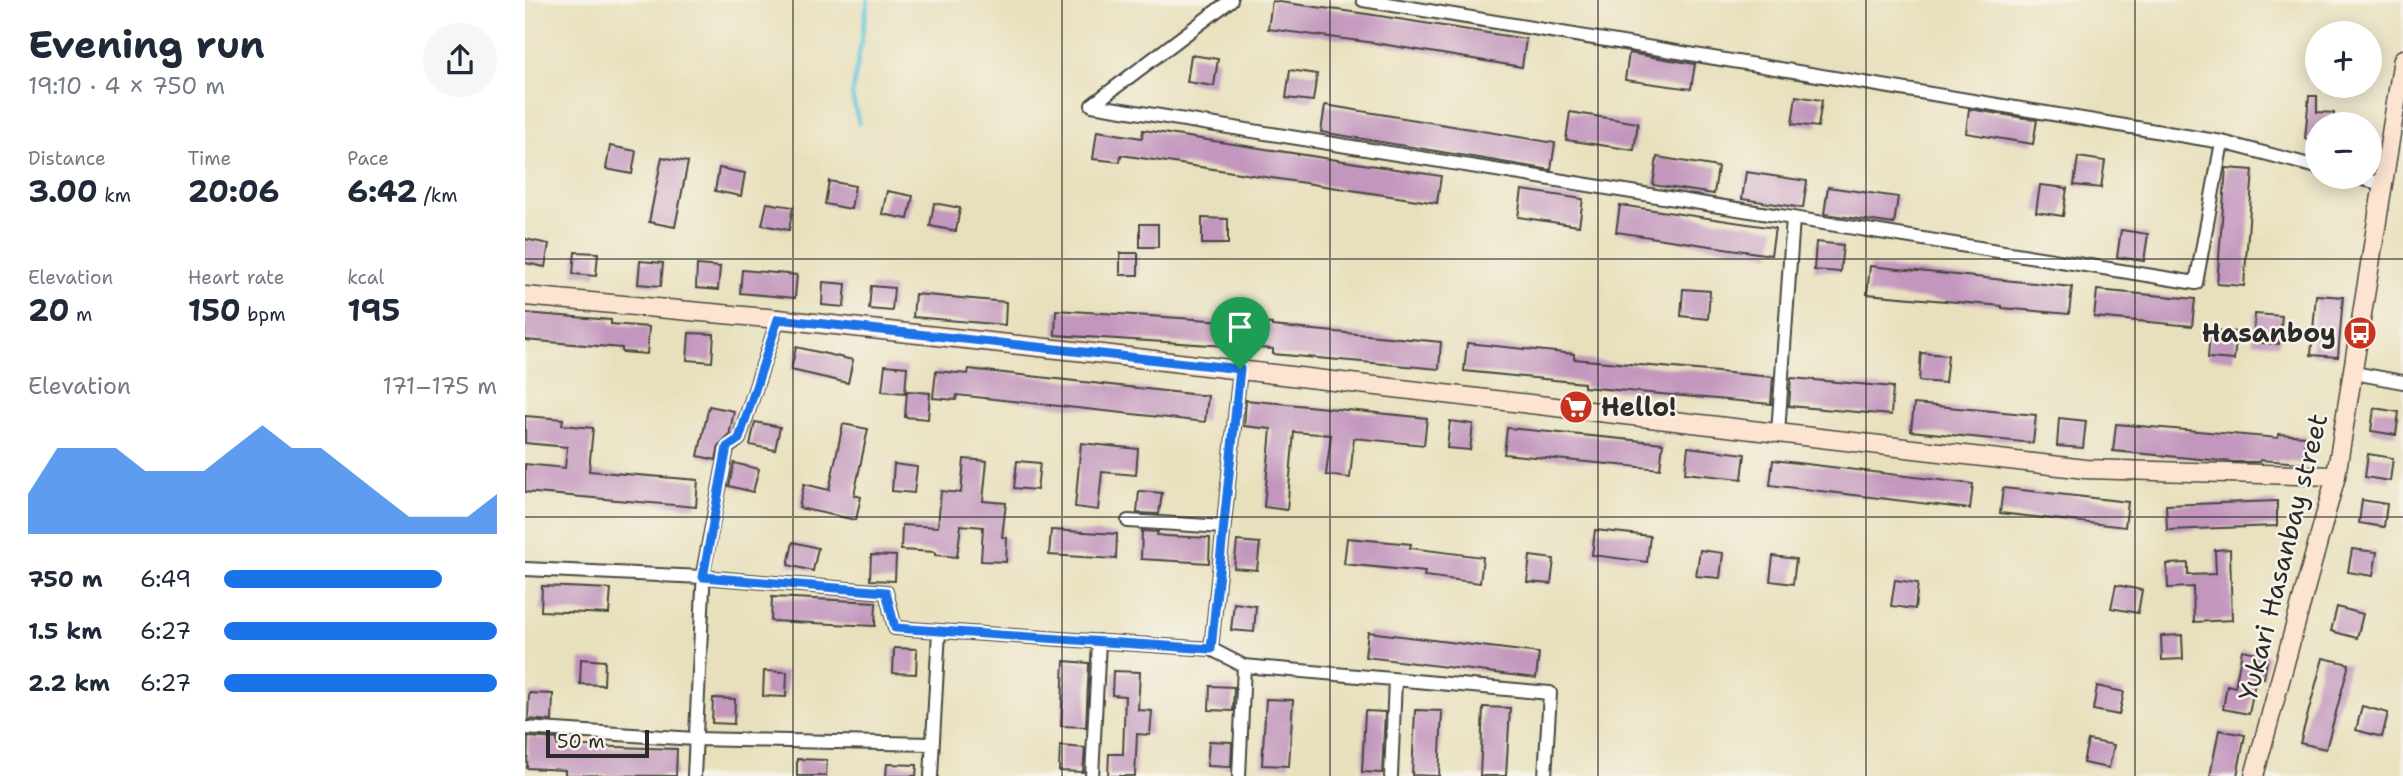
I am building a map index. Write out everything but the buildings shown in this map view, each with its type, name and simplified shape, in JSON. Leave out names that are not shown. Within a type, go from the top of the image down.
[{"type":"street","points":[[1231,0],[1092,105],[2196,283],[2222,142]]},
{"type":"street","points":[[1363,0],[2222,142],[2305,164]]},
{"type":"street","name":"Yukari Hasanbay street","points":[[2254,776],[2336,476],[2403,59]]},
{"type":"street","points":[[1778,433],[1793,218]]},
{"type":"street","points":[[525,296],[778,319],[1240,369],[2085,469],[2336,476]]},
{"type":"street","points":[[694,776],[703,577],[727,447],[739,439],[778,319]]},
{"type":"street","points":[[1211,649],[1240,369]]},
{"type":"street","points":[[2354,373],[2403,382]]},
{"type":"street","points":[[1128,522],[1223,527]]},
{"type":"street","points":[[525,569],[703,577],[886,592],[895,628],[1211,649],[1244,666],[1550,693],[1545,776]]},
{"type":"street","points":[[931,776],[939,631]]},
{"type":"street","points":[[1092,776],[1099,641]]},
{"type":"street","points":[[1239,776],[1244,666]]},
{"type":"street","points":[[1391,776],[1395,680]]},
{"type":"street","points":[[525,728],[695,739],[931,744]]},
{"type":"waterway","points":[[859,124],[852,96],[868,0]]},
{"type":"place","name":"Hasanboy","points":[[2360,333]]},
{"type":"place","name":"Hello!","points":[[1576,407]]},
{"type":"route","points":[[778,319],[1240,369],[1211,649],[895,628],[886,592],[703,577],[727,447],[739,439],[778,319]]}]
